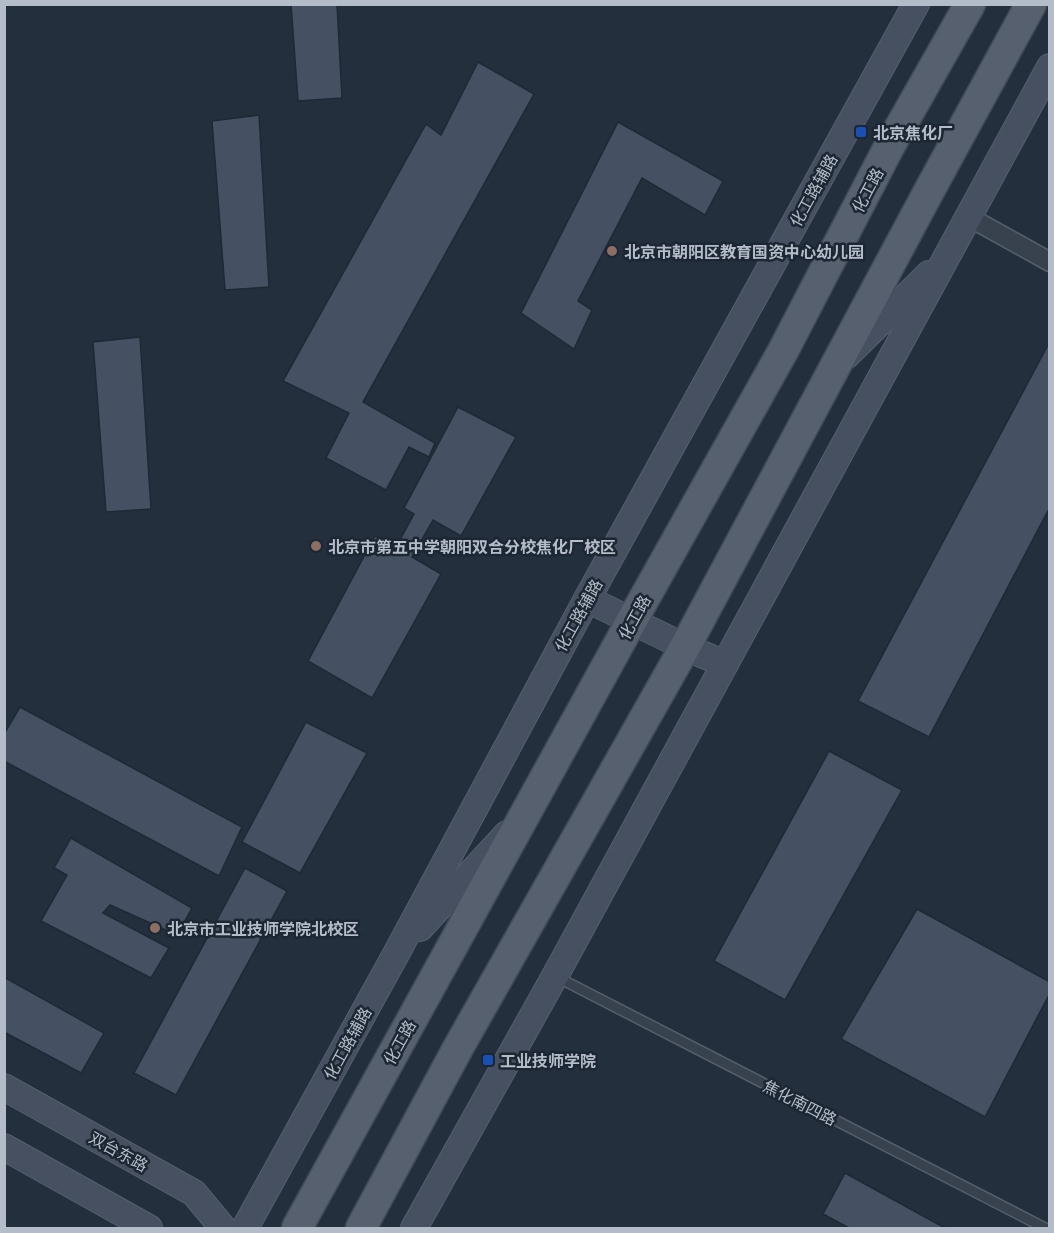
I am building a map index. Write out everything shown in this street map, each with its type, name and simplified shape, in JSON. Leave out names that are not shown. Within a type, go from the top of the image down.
[{"type":"main road","name":"化工路","points":[[297,1228],[783,351],[890,145],[970,4]]},
{"type":"main road","points":[[361,1228],[464,1038],[685,647],[1031,4]]},
{"type":"street","name":"化工路辅路","points":[[245,1228],[396,954],[587,598],[916,4]]},
{"type":"street","points":[[414,1228],[555,976],[1050,67]]},
{"type":"street","points":[[969,217],[1050,262]]},
{"type":"street","points":[[834,369],[948,255]]},
{"type":"street","points":[[587,598],[632,622],[725,664]]},
{"type":"street","points":[[396,954],[525,814]]},
{"type":"street","name":"双台东路","points":[[4,1087],[194,1193],[223,1228]]},
{"type":"street","points":[[4,1147],[149,1228]]},
{"type":"lane","name":"焦化南四路","points":[[555,976],[1045,1228]]},
{"type":"building","points":[[291,4],[337,4],[342,98],[298,101]]},
{"type":"building","points":[[478,62],[534,94],[363,402],[435,443],[429,457],[409,447],[386,490],[326,458],[349,413],[283,381],[426,124],[441,135]]},
{"type":"building","points":[[259,115],[269,287],[225,290],[212,121]]},
{"type":"building","points":[[618,122],[723,181],[705,215],[642,178],[578,301],[592,310],[574,349],[521,313]]},
{"type":"building","points":[[140,337],[151,509],[106,512],[93,342]]},
{"type":"building","points":[[1049,343],[1050,507],[929,737],[858,701]]},
{"type":"building","points":[[458,407],[516,437],[461,536],[433,520],[412,557],[441,574],[372,698],[308,661],[375,536],[396,547],[414,514],[404,508]]},
{"type":"building","points":[[20,707],[242,827],[219,876],[4,761],[4,734]]},
{"type":"building","points":[[306,722],[367,753],[300,873],[242,842]]},
{"type":"building","points":[[829,751],[902,790],[785,1000],[714,961]]},
{"type":"building","points":[[71,838],[192,908],[177,935],[110,905],[103,913],[169,948],[151,978],[41,921],[67,875],[54,868]]},
{"type":"building","points":[[245,868],[287,891],[176,1095],[134,1073]]},
{"type":"building","points":[[917,909],[1050,982],[1050,993],[985,1117],[841,1039]]},
{"type":"building","points":[[4,977],[104,1033],[81,1073],[4,1032]]},
{"type":"building","points":[[845,1173],[945,1228],[849,1228],[823,1214]]},
{"type":"place","name":"北京焦化厂","points":[[861,132]]},
{"type":"place","name":"北京市朝阳区教育国资中心幼儿园","points":[[612,251]]},
{"type":"place","name":"北京市第五中学朝阳双合分校焦化厂校区","points":[[316,546]]},
{"type":"place","name":"北京市工业技师学院北校区","points":[[155,928]]},
{"type":"place","name":"工业技师学院","points":[[488,1060]]}]
